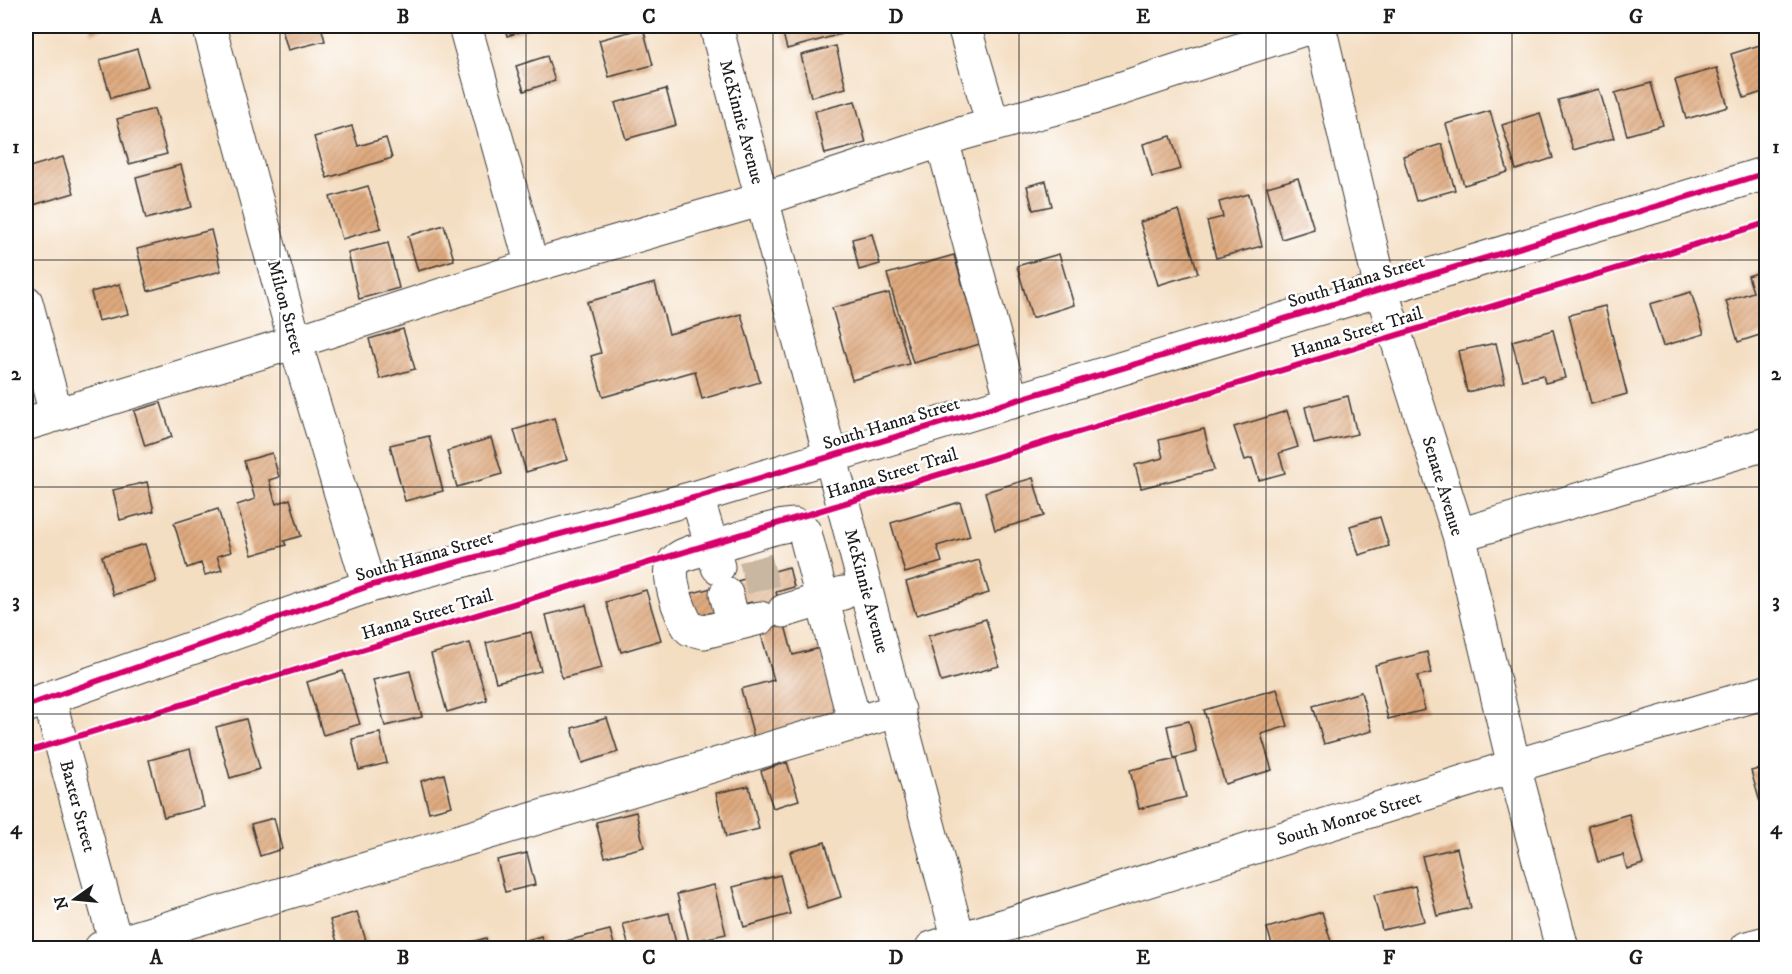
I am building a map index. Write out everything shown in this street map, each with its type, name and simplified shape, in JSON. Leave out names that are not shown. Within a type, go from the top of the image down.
[{"type":"street","name":"Milton Street","points":[[209,26],[295,342],[369,586]]},
{"type":"street","points":[[465,26],[532,266]]},
{"type":"street","name":"McKinnie Avenue","points":[[716,26],[899,710],[951,946]]},
{"type":"street","points":[[964,26],[993,124]]},
{"type":"street","points":[[26,302],[41,419],[295,342],[532,266],[763,199],[993,124],[1092,98],[1313,26]]},
{"type":"street","name":"Senate Avenue","points":[[1319,26],[1381,289],[1459,535],[1514,766],[1562,948]]},
{"type":"street","points":[[942,140],[1012,402]]},
{"type":"street","name":"South Hanna Street","points":[[37,702],[369,586],[698,497],[1767,173]]},
{"type":"street","points":[[1459,535],[1767,444]]},
{"type":"street","points":[[698,497],[739,594]]},
{"type":"street","points":[[739,594],[752,547],[794,525],[802,528],[855,724]]},
{"type":"street","points":[[739,594],[822,600],[866,586]]},
{"type":"street","name":"South Monroe Street","points":[[951,946],[1514,766],[1767,692]]},
{"type":"street","name":"Baxter Street","points":[[37,702],[111,947]]},
{"type":"street","points":[[111,947],[899,710]]},
{"type":"street","points":[[1747,948],[1767,943]]},
{"type":"building","points":[[89,26],[114,26],[91,33]]},
{"type":"building","points":[[281,26],[321,26],[325,41],[288,50]]},
{"type":"building","points":[[504,26],[536,26],[536,27],[507,36]]},
{"type":"building","points":[[781,26],[838,26],[841,34],[787,49]]},
{"type":"building","points":[[643,28],[653,65],[609,77],[599,40]]},
{"type":"building","points":[[1766,43],[1766,91],[1744,98],[1731,54]]},
{"type":"building","points":[[836,46],[846,88],[811,97],[801,55]]},
{"type":"building","points":[[137,49],[148,87],[111,98],[100,60]]},
{"type":"building","points":[[547,56],[555,81],[524,91],[516,66]]},
{"type":"building","points":[[1717,68],[1728,107],[1686,119],[1675,80]]},
{"type":"building","points":[[1651,83],[1663,125],[1627,135],[1615,93]]},
{"type":"building","points":[[666,89],[676,125],[626,139],[615,103]]},
{"type":"building","points":[[1599,89],[1614,138],[1573,150],[1558,100]]},
{"type":"building","points":[[855,101],[866,143],[825,154],[815,111]]},
{"type":"building","points":[[154,109],[167,154],[129,164],[117,119]]},
{"type":"building","points":[[1490,111],[1508,172],[1464,185],[1446,124]]},
{"type":"building","points":[[1540,113],[1553,158],[1516,170],[1502,125]]},
{"type":"building","points":[[352,126],[358,146],[386,138],[392,158],[327,178],[314,137]]},
{"type":"building","points":[[1171,136],[1181,169],[1152,177],[1143,144]]},
{"type":"building","points":[[1442,144],[1455,190],[1416,201],[1403,156]]},
{"type":"building","points":[[63,157],[74,193],[33,205],[26,181],[26,168]]},
{"type":"building","points":[[181,165],[192,207],[146,219],[136,177]]},
{"type":"building","points":[[1298,178],[1314,229],[1282,239],[1267,187]]},
{"type":"building","points":[[1046,181],[1052,206],[1033,210],[1027,186]]},
{"type":"building","points":[[368,186],[381,228],[342,239],[330,197]]},
{"type":"building","points":[[1249,194],[1262,246],[1216,258],[1207,221],[1223,217],[1219,202]]},
{"type":"building","points":[[1179,210],[1198,273],[1158,285],[1140,222]]},
{"type":"building","points":[[444,225],[454,260],[418,271],[408,236]]},
{"type":"building","points":[[211,230],[221,271],[148,291],[137,249]]},
{"type":"building","points":[[872,234],[880,264],[859,270],[852,239]]},
{"type":"building","points":[[388,243],[399,288],[359,299],[348,253]]},
{"type":"building","points":[[1059,254],[1074,305],[1032,318],[1017,266]]},
{"type":"building","points":[[954,255],[980,344],[913,363],[887,274]]},
{"type":"building","points":[[1766,270],[1766,333],[1738,342],[1726,301],[1753,292],[1748,276]]},
{"type":"building","points":[[655,283],[669,334],[741,314],[760,382],[702,399],[695,371],[603,397],[591,356],[601,353],[587,302]]},
{"type":"building","points":[[120,284],[128,314],[98,321],[91,292]]},
{"type":"building","points":[[1691,292],[1704,334],[1663,346],[1650,304]]},
{"type":"building","points":[[889,293],[909,364],[852,380],[832,308]]},
{"type":"building","points":[[1605,306],[1627,394],[1591,404],[1569,315]]},
{"type":"building","points":[[403,329],[415,369],[380,379],[369,339]]},
{"type":"building","points":[[1553,330],[1565,378],[1545,383],[1543,375],[1522,380],[1512,341]]},
{"type":"building","points":[[1496,343],[1505,383],[1467,392],[1458,351]]},
{"type":"building","points":[[26,353],[36,385],[26,388]]},
{"type":"building","points":[[1348,396],[1357,434],[1314,444],[1305,407]]},
{"type":"building","points":[[161,403],[172,437],[145,446],[134,411]]},
{"type":"building","points":[[1287,411],[1298,447],[1279,453],[1285,473],[1259,480],[1252,458],[1245,460],[1234,427]]},
{"type":"building","points":[[554,418],[567,460],[526,472],[514,430]]},
{"type":"building","points":[[1204,429],[1214,470],[1141,488],[1135,465],[1163,458],[1159,440]]},
{"type":"building","points":[[429,436],[443,491],[405,501],[390,445]]},
{"type":"building","points":[[491,438],[502,474],[457,487],[447,451]]},
{"type":"building","points":[[272,453],[279,477],[269,480],[276,504],[290,499],[301,536],[284,541],[286,545],[252,555],[237,505],[255,499],[244,461]]},
{"type":"building","points":[[1033,478],[1044,516],[995,530],[985,492]]},
{"type":"building","points":[[147,482],[154,511],[120,520],[113,490]]},
{"type":"building","points":[[960,502],[970,536],[937,546],[942,562],[905,573],[891,523]]},
{"type":"building","points":[[218,509],[231,552],[217,556],[222,570],[205,575],[201,563],[187,568],[174,523]]},
{"type":"building","points":[[1380,517],[1389,546],[1359,555],[1350,526]]},
{"type":"building","points":[[145,544],[156,582],[113,595],[102,556]]},
{"type":"building","points":[[979,560],[989,593],[916,615],[906,582]]},
{"type":"building","points":[[789,567],[794,587],[776,592],[793,655],[820,648],[838,714],[754,737],[741,689],[774,680],[752,602],[695,617],[689,594]]},
{"type":"building","points":[[646,590],[661,640],[621,652],[606,602]]},
{"type":"building","points":[[586,605],[602,668],[562,678],[546,615]]},
{"type":"building","points":[[986,619],[999,666],[941,682],[928,636]]},
{"type":"building","points":[[531,632],[541,671],[496,682],[486,643]]},
{"type":"building","points":[[470,643],[487,700],[447,712],[431,654]]},
{"type":"building","points":[[1427,652],[1431,673],[1417,676],[1425,710],[1388,719],[1375,665]]},
{"type":"building","points":[[343,671],[360,724],[323,735],[307,682]]},
{"type":"building","points":[[410,671],[422,717],[385,726],[373,680]]},
{"type":"building","points":[[1277,689],[1288,726],[1261,734],[1272,770],[1225,784],[1204,710]]},
{"type":"building","points":[[1361,692],[1372,731],[1324,744],[1313,706]]},
{"type":"building","points":[[607,718],[618,752],[582,763],[572,728]]},
{"type":"building","points":[[246,719],[260,769],[230,778],[216,727]]},
{"type":"building","points":[[1189,721],[1197,752],[1174,758],[1167,726]]},
{"type":"building","points":[[380,733],[387,763],[359,770],[352,739]]},
{"type":"building","points":[[190,749],[204,807],[164,817],[149,760]]},
{"type":"building","points":[[1176,759],[1186,797],[1139,809],[1130,770]]},
{"type":"building","points":[[787,762],[799,800],[773,808],[761,771]]},
{"type":"building","points":[[1766,767],[1766,808],[1762,809],[1751,771]]},
{"type":"building","points":[[444,774],[452,806],[429,812],[421,781]]},
{"type":"building","points":[[749,786],[759,829],[726,837],[716,793]]},
{"type":"building","points":[[636,812],[644,847],[605,857],[596,822]]},
{"type":"building","points":[[1629,814],[1643,864],[1627,869],[1623,855],[1598,862],[1588,826]]},
{"type":"building","points":[[274,818],[282,849],[260,856],[251,824]]},
{"type":"building","points":[[825,842],[841,897],[807,908],[790,852]]},
{"type":"building","points":[[1457,848],[1471,908],[1437,916],[1422,856]]},
{"type":"building","points":[[527,853],[535,885],[505,892],[497,860]]},
{"type":"building","points":[[780,875],[790,914],[744,927],[733,887]]},
{"type":"building","points":[[714,885],[726,934],[689,942],[677,894]]},
{"type":"building","points":[[1415,886],[1424,921],[1382,930],[1374,895]]},
{"type":"building","points":[[357,912],[368,947],[339,948],[330,920]]},
{"type":"building","points":[[1322,912],[1333,948],[1273,948],[1267,928]]},
{"type":"building","points":[[669,913],[677,948],[629,948],[623,924]]},
{"type":"building","points":[[610,930],[615,948],[568,948],[566,941]]},
{"type":"building","points":[[541,936],[545,948],[508,948],[507,946]]},
{"type":"building","points":[[486,938],[488,948],[458,948],[457,946]]},
{"type":"tunnel","points":[[755,558],[770,615]]},
{"type":"cycle path","points":[[26,706],[369,586],[697,497],[1766,173]]},
{"type":"cycle path","name":"Hanna Street Trail","points":[[26,752],[1766,223]]}]
